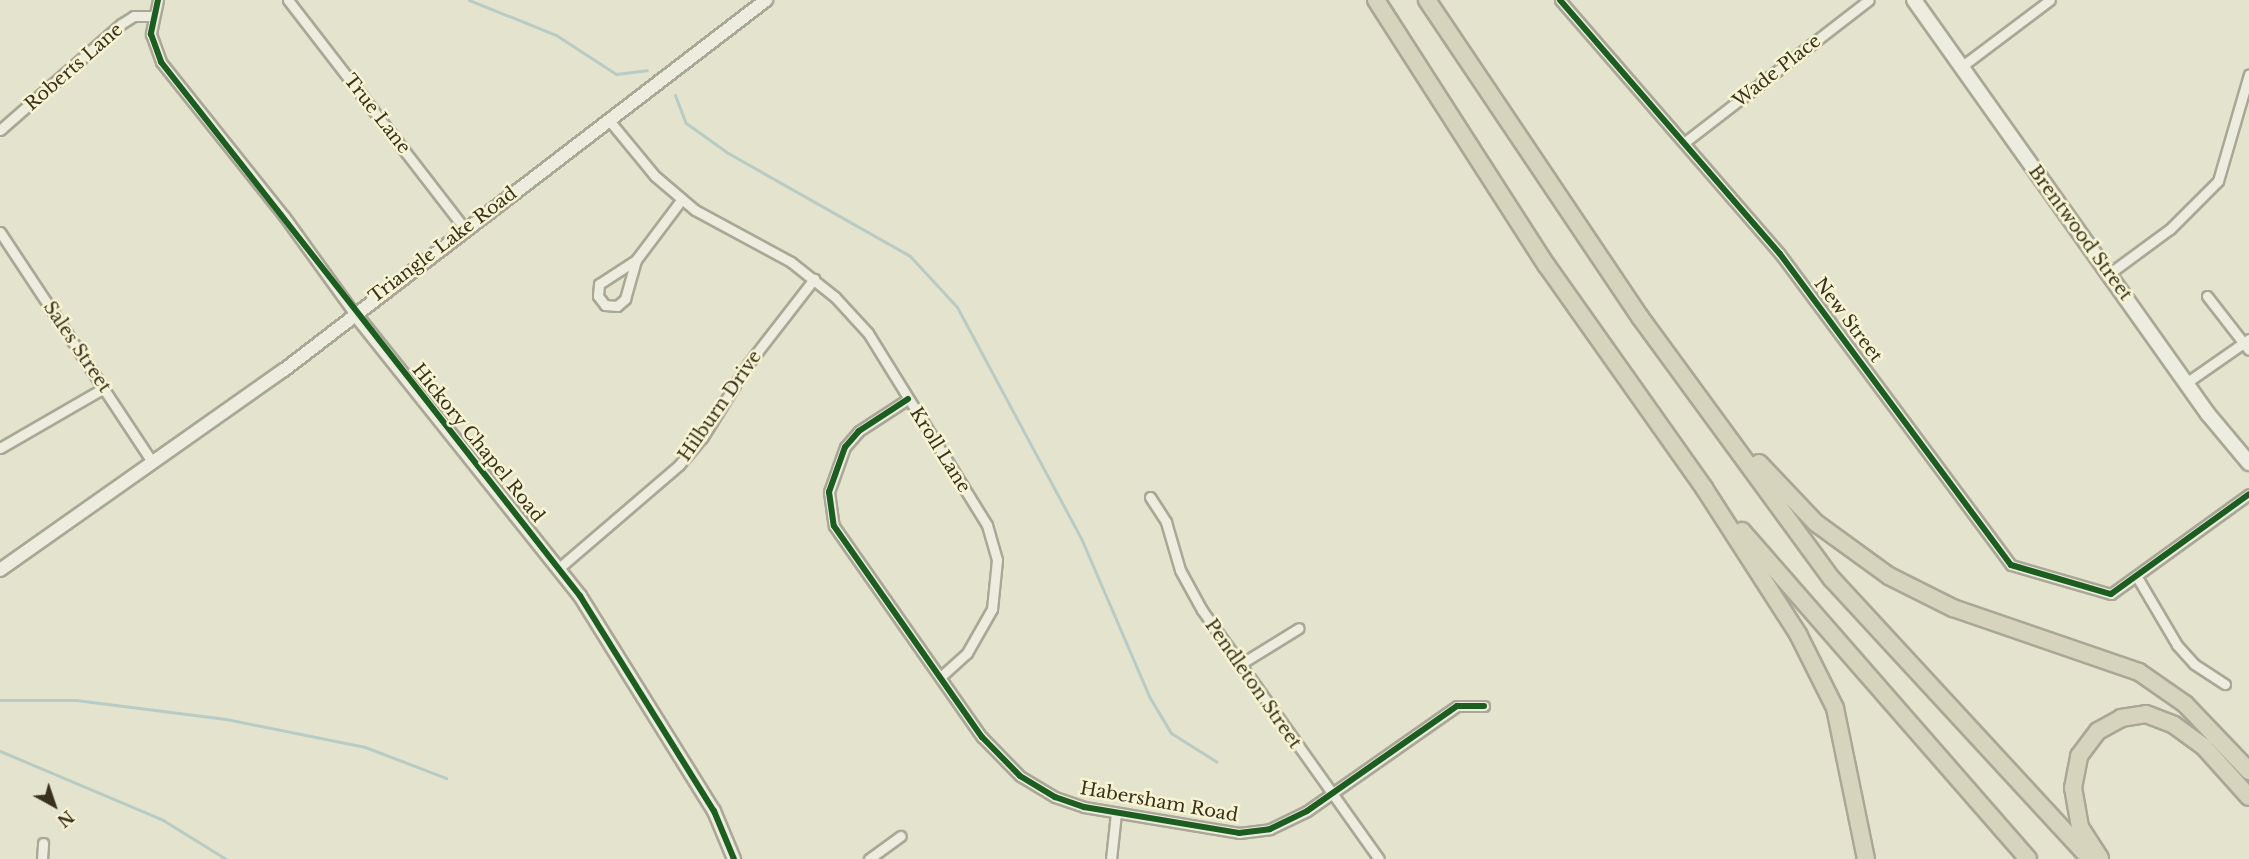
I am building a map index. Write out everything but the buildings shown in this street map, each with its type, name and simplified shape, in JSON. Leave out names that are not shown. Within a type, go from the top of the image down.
[{"type":"highway","points":[[1364,0],[1396,30]]},
{"type":"highway","points":[[1376,0],[1547,266],[1704,488],[1798,634],[1835,708],[1866,859]]},
{"type":"highway","points":[[1427,0],[1722,431],[1832,579],[2090,859]]},
{"type":"highway","points":[[1440,0],[1452,18],[1465,55]]},
{"type":"highway","points":[[1722,431],[1747,448],[1816,523],[1868,563],[1953,608],[2139,672],[2185,704],[2249,771]]},
{"type":"highway","points":[[1704,488],[2028,859]]},
{"type":"highway","points":[[2100,859],[2080,827],[2073,788],[2079,756],[2098,731],[2121,718],[2146,714],[2174,725],[2204,747],[2249,797]]},
{"type":"main road","name":"Brentwood Street","points":[[1914,0],[2186,383],[2249,463]]},
{"type":"street","name":"Hickory Chapel Road","points":[[158,0],[151,34],[161,62],[284,216],[354,313],[559,568],[690,771],[723,829],[734,859]]},
{"type":"street","name":"True Lane","points":[[288,0],[465,229]]},
{"type":"street","name":"Triangle Lake Road","points":[[0,570],[284,370],[354,313],[766,0]]},
{"type":"street","name":"New Street","points":[[1560,0],[1780,254],[2011,565],[2111,594],[2138,577],[2249,494]]},
{"type":"street","name":"Wade Place","points":[[1685,142],[1869,0]]},
{"type":"street","points":[[1961,67],[2050,0]]},
{"type":"street","name":"Roberts Lane","points":[[0,130],[121,24],[134,16],[153,16]]},
{"type":"street","points":[[2110,273],[2170,229],[2218,182],[2249,74]]},
{"type":"street","name":"Kroll Lane","points":[[608,119],[655,176],[682,199],[814,279],[868,333],[987,525],[997,560],[996,594],[986,624],[967,653],[940,677]]},
{"type":"street","points":[[636,260],[625,299],[617,306],[605,305],[598,296],[599,284],[636,260],[682,199]]},
{"type":"street","name":"Sales Street","points":[[0,232],[152,462]]},
{"type":"street","name":"Hilburn Drive","points":[[559,568],[679,465],[702,438],[748,364],[814,279]]},
{"type":"street","points":[[2186,383],[2247,344],[2207,296]]},
{"type":"street","points":[[0,448],[104,388]]},
{"type":"street","name":"Habersham Road","points":[[908,399],[860,431],[845,447],[831,477],[830,508],[834,526],[982,737],[1020,776],[1055,797],[1116,813],[1239,834],[1270,829],[1330,795],[1457,706],[1485,706]]},
{"type":"street","name":"Pendleton Street","points":[[1150,497],[1166,522],[1180,570],[1202,610],[1330,795],[1379,859]]},
{"type":"street","points":[[2138,577],[2177,645],[2194,664],[2225,684]]},
{"type":"street","points":[[1239,665],[1299,628]]},
{"type":"street","points":[[1111,859],[1116,813]]},
{"type":"street","points":[[869,859],[901,836]]},
{"type":"street","points":[[42,859],[43,843]]},
{"type":"waterway","points":[[469,0],[556,35],[616,74],[647,70]]},
{"type":"waterway","points":[[675,95],[686,123],[728,153],[910,256],[957,307],[1081,538],[1150,698],[1171,733],[1217,762]]},
{"type":"waterway","points":[[0,700],[76,700],[226,719],[365,747],[446,778]]},
{"type":"waterway","points":[[0,751],[163,820],[226,859]]},
{"type":"cycle path","points":[[158,0],[151,34],[161,62],[580,596],[714,811],[734,859]]},
{"type":"cycle path","points":[[1560,0],[1780,254],[2011,565],[2111,594],[2249,494]]},
{"type":"cycle path","points":[[908,399],[859,431],[845,447],[829,492],[834,526],[982,737],[1020,776],[1055,797],[1084,807],[1239,833],[1270,829],[1307,811],[1457,706],[1484,706]]}]
